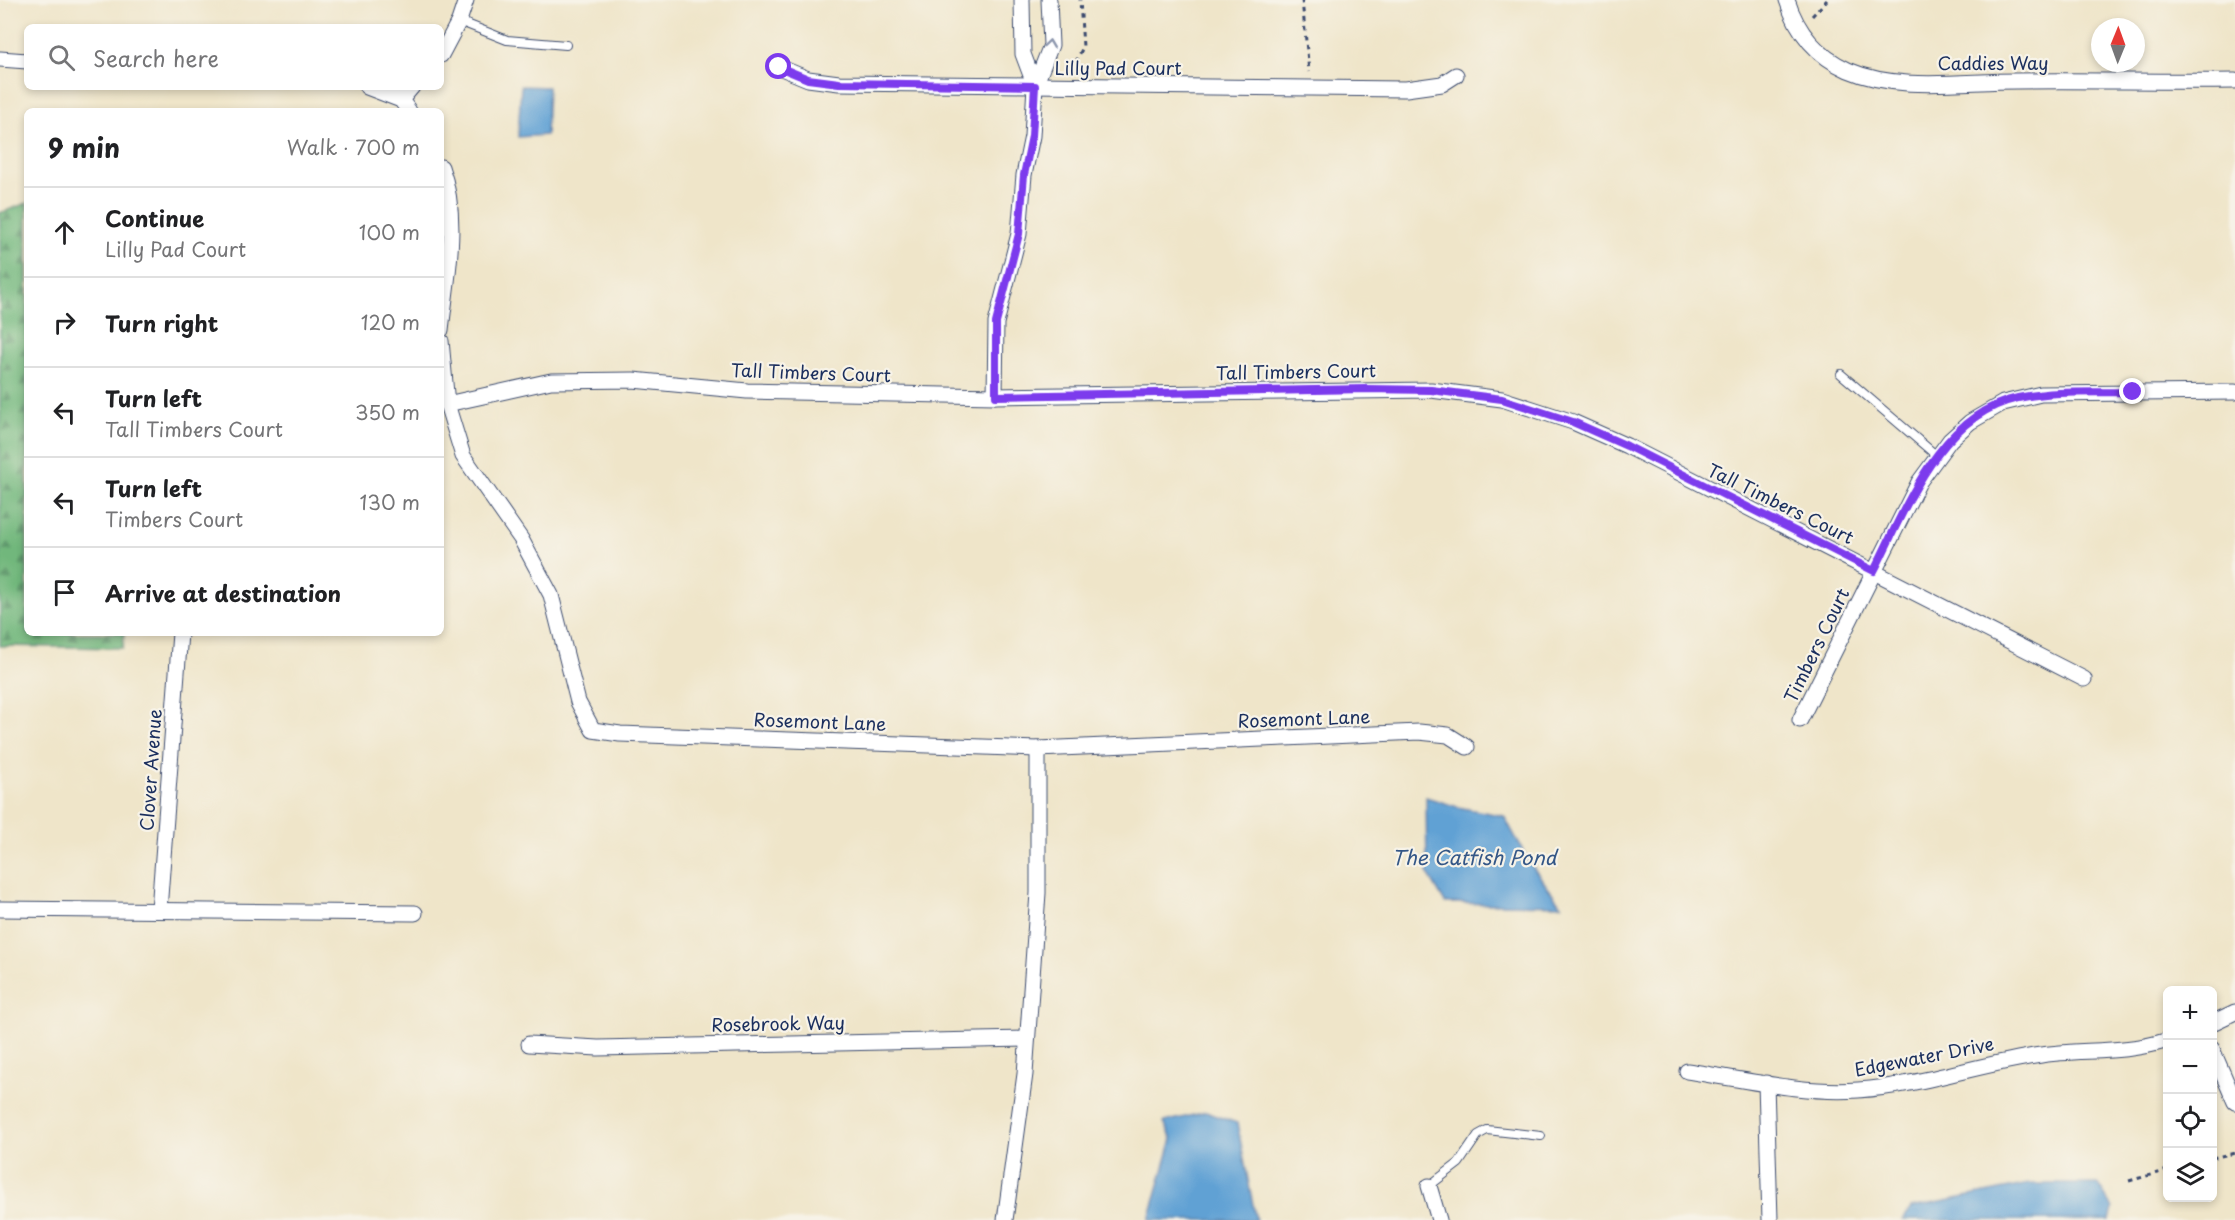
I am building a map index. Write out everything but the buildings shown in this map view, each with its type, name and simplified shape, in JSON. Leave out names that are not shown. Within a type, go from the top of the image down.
[{"type":"street","points":[[444,49],[459,21],[466,0]]},
{"type":"street","points":[[1022,0],[1023,54],[1035,86]]},
{"type":"street","points":[[996,396],[996,323],[1019,234],[1024,175],[1032,136],[1035,86],[1051,45],[1048,0]]},
{"type":"street","name":"Caddies Way","points":[[1788,0],[1800,29],[1816,50],[1849,70],[1873,78],[1925,82],[2235,81]]},
{"type":"street","points":[[0,59],[24,61]]},
{"type":"street","name":"Lilly Pad Court","points":[[779,67],[808,79],[839,83],[1035,86],[1406,89],[1442,84],[1456,75]]},
{"type":"street","points":[[374,90],[405,105],[411,90]]},
{"type":"street","points":[[444,175],[449,188],[452,230],[444,303]]},
{"type":"street","name":"Rosemont Lane","points":[[444,372],[447,404],[463,456],[521,539],[551,595],[578,702],[593,730],[620,734],[1038,749],[1419,732],[1448,735],[1467,747]]},
{"type":"street","name":"Tall Timbers Court","points":[[447,404],[550,381],[633,380],[747,391],[996,396],[1366,389],[1431,390],[1502,399],[1573,422],[1627,446],[2084,679]]},
{"type":"street","name":"Timbers Court","points":[[1800,720],[1919,482],[1937,456],[1970,422],[1992,408],[2016,398],[2042,394],[2235,392]]},
{"type":"street","name":"Clover Avenue","points":[[159,910],[180,636]]},
{"type":"street","points":[[1005,1220],[1016,1149],[1038,892],[1038,749]]},
{"type":"street","points":[[0,909],[415,913]]},
{"type":"street","points":[[2217,1021],[2235,1012]]},
{"type":"street","name":"Rosebrook Way","points":[[529,1044],[598,1048],[1027,1039]]},
{"type":"street","name":"Edgewater Drive","points":[[1687,1071],[1817,1089],[1856,1090],[1882,1088],[1997,1061],[2049,1054],[2114,1051],[2163,1041]]},
{"type":"street","points":[[2217,1061],[2235,1102]]},
{"type":"street","points":[[1766,1083],[1770,1220]]},
{"type":"street","points":[[1428,1186],[1439,1220]]},
{"type":"lane","points":[[459,21],[507,40],[566,45]]},
{"type":"lane","points":[[1841,374],[1937,456]]},
{"type":"lane","points":[[1428,1186],[1459,1163],[1478,1135],[1487,1130],[1541,1136]]},
{"type":"path","points":[[1071,72],[1083,47],[1080,0]]},
{"type":"path","points":[[1302,0],[1304,47],[1311,88]]},
{"type":"path","points":[[2217,1157],[2235,1153]]},
{"type":"path","points":[[2129,1181],[2163,1171]]},
{"type":"green space","points":[[24,204],[24,636],[124,636],[123,648],[0,646],[0,213]]},
{"type":"water","points":[[521,86],[548,87],[546,135],[518,137]]},
{"type":"water","name":"The Catfish Pond","points":[[1426,797],[1458,807],[1504,816],[1529,862],[1561,905],[1445,903],[1427,872]]},
{"type":"water","points":[[1206,1112],[1237,1123],[1256,1220],[1149,1220],[1172,1139],[1164,1122]]},
{"type":"water","points":[[2029,1184],[2098,1184],[2113,1209],[2110,1220],[1903,1220],[1911,1208]]},
{"type":"route","points":[[779,67],[808,79],[839,83],[1035,86],[1032,136],[1024,175],[1019,234],[996,323],[996,396],[1366,389],[1431,390],[1502,399],[1573,422],[1627,446],[1678,474],[1874,571],[1919,482],[1933,460],[1970,422],[1992,408],[2016,398],[2042,394],[2133,392]]}]
